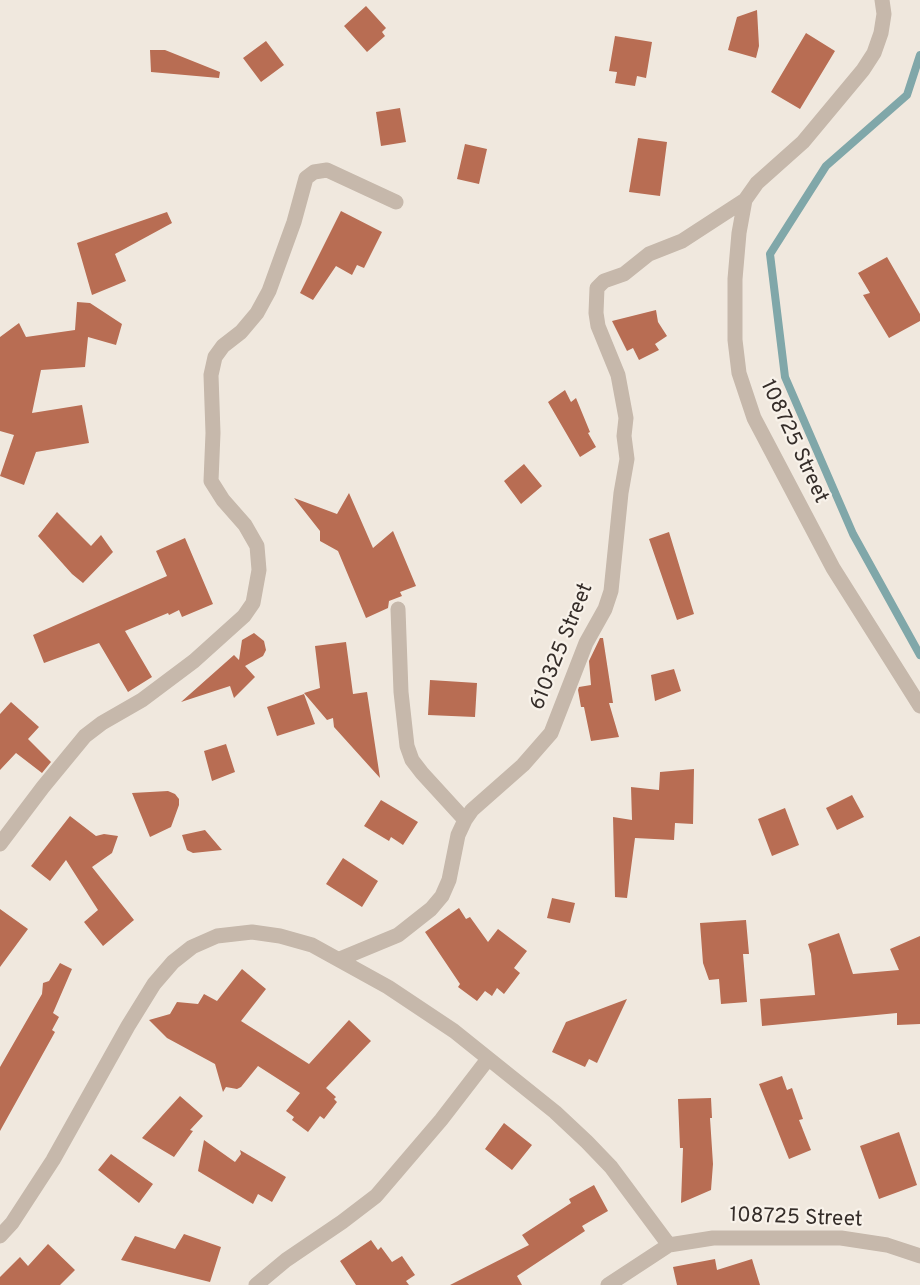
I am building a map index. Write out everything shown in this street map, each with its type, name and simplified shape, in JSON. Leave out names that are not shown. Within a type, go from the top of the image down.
[{"type":"street","name":"108725 Street","points":[[882,0],[884,14],[881,33],[874,53],[863,70],[803,142],[757,183],[745,200],[739,233],[735,310],[738,362],[745,395],[754,418],[833,568],[920,706]]},
{"type":"street","points":[[0,844],[85,736],[142,700],[194,661],[244,616],[253,603],[259,570],[257,546],[211,481],[213,433],[211,375],[214,357],[223,346],[241,332],[257,313],[269,291],[294,222],[306,178],[314,172],[327,170],[396,202]]},
{"type":"street","name":"610325 Street","points":[[340,959],[398,935],[431,909],[442,896],[449,880],[458,835],[465,820],[472,810],[523,765],[551,733],[586,643],[605,609],[611,591],[621,493],[627,459],[624,436],[626,418],[618,375],[598,326],[597,288],[604,281],[624,274],[649,254],[682,241],[745,200]]},
{"type":"street","points":[[398,609],[400,681],[407,746],[412,760],[422,773],[465,820]]},
{"type":"street","points":[[0,1236],[12,1223],[53,1160],[154,984],[173,962],[192,946],[217,936],[252,932],[312,945],[340,959],[433,1015],[555,1112],[587,1142],[611,1167],[669,1245],[608,1285]]},
{"type":"street","points":[[256,1285],[286,1260],[376,1196],[441,1120],[488,1059]]},
{"type":"street","name":"108725 Street","points":[[669,1245],[713,1238],[830,1237],[887,1245],[920,1256]]},
{"type":"building","points":[[366,6],[386,28],[382,32],[385,36],[367,52],[344,26]]},
{"type":"building","points":[[757,10],[759,46],[756,58],[728,50],[737,17]]},
{"type":"building","points":[[806,33],[835,51],[800,109],[771,92]]},
{"type":"building","points":[[615,36],[652,42],[646,78],[637,76],[635,86],[615,83],[617,72],[609,71]]},
{"type":"building","points":[[266,41],[284,65],[261,82],[243,58]]},
{"type":"building","points":[[150,50],[165,50],[220,72],[219,78],[151,72]]},
{"type":"building","points":[[400,108],[406,142],[381,146],[376,112]]},
{"type":"building","points":[[638,138],[667,142],[660,196],[629,192]]},
{"type":"building","points":[[465,144],[487,149],[479,184],[457,179]]},
{"type":"building","points":[[341,211],[382,232],[364,268],[357,265],[352,275],[336,266],[313,300],[300,293]]},
{"type":"building","points":[[167,212],[172,223],[115,254],[126,281],[92,295],[77,243]]},
{"type":"building","points":[[887,257],[920,314],[920,321],[889,338],[863,295],[870,293],[858,273]]},
{"type":"building","points":[[77,302],[90,303],[122,324],[116,345],[88,337],[85,367],[41,370],[32,413],[82,405],[89,443],[36,452],[24,485],[0,476],[14,435],[0,431],[0,337],[19,323],[26,337],[75,330]]},
{"type":"building","points":[[656,310],[658,322],[667,336],[655,344],[659,350],[639,360],[633,348],[627,351],[612,321]]},
{"type":"building","points":[[565,390],[571,402],[576,398],[590,432],[588,433],[596,447],[580,457],[548,402]]},
{"type":"building","points":[[524,464],[542,486],[521,504],[504,481]]},
{"type":"building","points":[[349,493],[373,548],[393,531],[416,586],[400,592],[402,596],[389,601],[388,608],[366,618],[338,551],[320,541],[320,531],[294,498],[337,514]]},
{"type":"building","points":[[57,512],[91,546],[101,535],[113,552],[83,583],[38,536]]},
{"type":"building","points":[[669,532],[694,614],[677,620],[649,539]]},
{"type":"building","points":[[185,538],[213,604],[182,617],[179,610],[169,615],[168,613],[125,631],[152,677],[128,692],[99,643],[44,663],[33,635],[167,576],[156,551]]},
{"type":"building","points":[[254,633],[264,641],[266,650],[263,656],[245,666],[255,677],[234,698],[230,686],[181,702],[234,655],[239,660],[242,640]]},
{"type":"building","points":[[600,638],[603,638],[613,703],[609,703],[619,737],[591,741],[578,690],[579,687],[591,685],[589,661]]},
{"type":"building","points":[[346,642],[353,694],[367,692],[380,778],[334,727],[333,718],[327,720],[304,693],[320,688],[315,646]]},
{"type":"building","points":[[674,669],[681,691],[655,701],[651,675]]},
{"type":"building","points":[[430,680],[477,683],[475,717],[428,715]]},
{"type":"building","points":[[304,694],[315,724],[277,736],[267,707]]},
{"type":"building","points":[[11,702],[39,727],[28,739],[51,762],[42,773],[16,753],[0,770],[0,714]]},
{"type":"building","points":[[226,744],[235,772],[212,781],[204,751]]},
{"type":"building","points":[[694,769],[693,824],[675,823],[674,840],[635,838],[627,898],[615,897],[613,817],[632,820],[631,787],[659,790],[660,772]]},
{"type":"building","points":[[168,791],[179,799],[171,827],[150,837],[132,793]]},
{"type":"building","points":[[852,795],[864,817],[837,830],[826,808]]},
{"type":"building","points":[[381,800],[418,822],[403,845],[391,837],[389,841],[364,826]]},
{"type":"building","points":[[785,808],[799,845],[772,856],[758,819]]},
{"type":"building","points":[[70,816],[96,836],[104,834],[118,836],[112,853],[92,867],[134,920],[103,946],[84,922],[98,910],[66,860],[50,881],[31,866]]},
{"type":"building","points":[[205,830],[222,850],[193,853],[187,850],[182,835]]},
{"type":"building","points":[[343,858],[378,881],[362,907],[326,884]]},
{"type":"building","points":[[552,898],[575,903],[570,923],[547,918]]},
{"type":"building","points":[[459,908],[466,919],[470,917],[488,942],[498,929],[527,951],[514,968],[520,973],[504,994],[497,988],[492,996],[485,991],[477,1001],[458,987],[460,984],[425,932]]},
{"type":"building","points":[[0,909],[28,929],[0,967]]},
{"type":"building","points":[[746,920],[749,954],[743,954],[747,1002],[721,1004],[719,979],[709,980],[703,963],[700,923]]},
{"type":"building","points":[[839,933],[853,974],[899,970],[890,949],[920,936],[920,1024],[897,1025],[897,1013],[762,1026],[760,999],[815,995],[808,944]]},
{"type":"building","points":[[60,963],[72,969],[53,1013],[59,1017],[52,1030],[55,1032],[0,1131],[0,1067],[42,994],[43,983],[49,981]]},
{"type":"building","points":[[242,969],[266,989],[241,1021],[309,1064],[349,1020],[371,1041],[326,1088],[336,1097],[334,1099],[337,1102],[324,1119],[320,1116],[308,1132],[292,1120],[294,1117],[286,1111],[300,1093],[258,1066],[241,1087],[237,1089],[226,1087],[223,1092],[215,1064],[167,1038],[149,1020],[170,1014],[177,1002],[198,1004],[204,994],[217,1001]]},
{"type":"building","points":[[627,999],[597,1063],[589,1059],[585,1067],[552,1052],[566,1022]]},
{"type":"building","points":[[782,1076],[787,1090],[792,1088],[803,1119],[799,1120],[811,1150],[789,1159],[759,1084]]},
{"type":"building","points":[[180,1096],[203,1116],[190,1130],[193,1131],[174,1157],[142,1138]]},
{"type":"building","points":[[711,1098],[713,1164],[711,1190],[681,1203],[683,1148],[680,1148],[678,1099]]},
{"type":"building","points":[[504,1123],[532,1145],[512,1170],[485,1149]]},
{"type":"building","points":[[899,1132],[917,1185],[879,1199],[860,1146]]},
{"type":"building","points":[[204,1140],[235,1162],[241,1154],[240,1150],[286,1177],[272,1202],[258,1194],[253,1204],[198,1171]]},
{"type":"building","points":[[111,1154],[153,1184],[139,1203],[98,1170]]},
{"type":"building","points":[[594,1185],[608,1211],[582,1226],[585,1231],[517,1276],[522,1285],[450,1285],[529,1245],[522,1235],[571,1203],[569,1199]]},
{"type":"building","points":[[184,1234],[221,1247],[210,1282],[121,1260],[135,1236],[175,1249]]},
{"type":"building","points":[[371,1240],[378,1250],[381,1247],[392,1262],[402,1256],[415,1275],[406,1281],[409,1285],[356,1285],[340,1261]]},
{"type":"building","points":[[48,1244],[75,1270],[60,1285],[0,1285],[0,1277],[20,1257],[28,1266]]},
{"type":"building","points":[[715,1259],[717,1270],[752,1259],[760,1285],[677,1285],[673,1267]]},
{"type":"waterway","points":[[920,55],[907,95],[826,166],[770,254],[785,377],[853,534],[920,655]]}]
